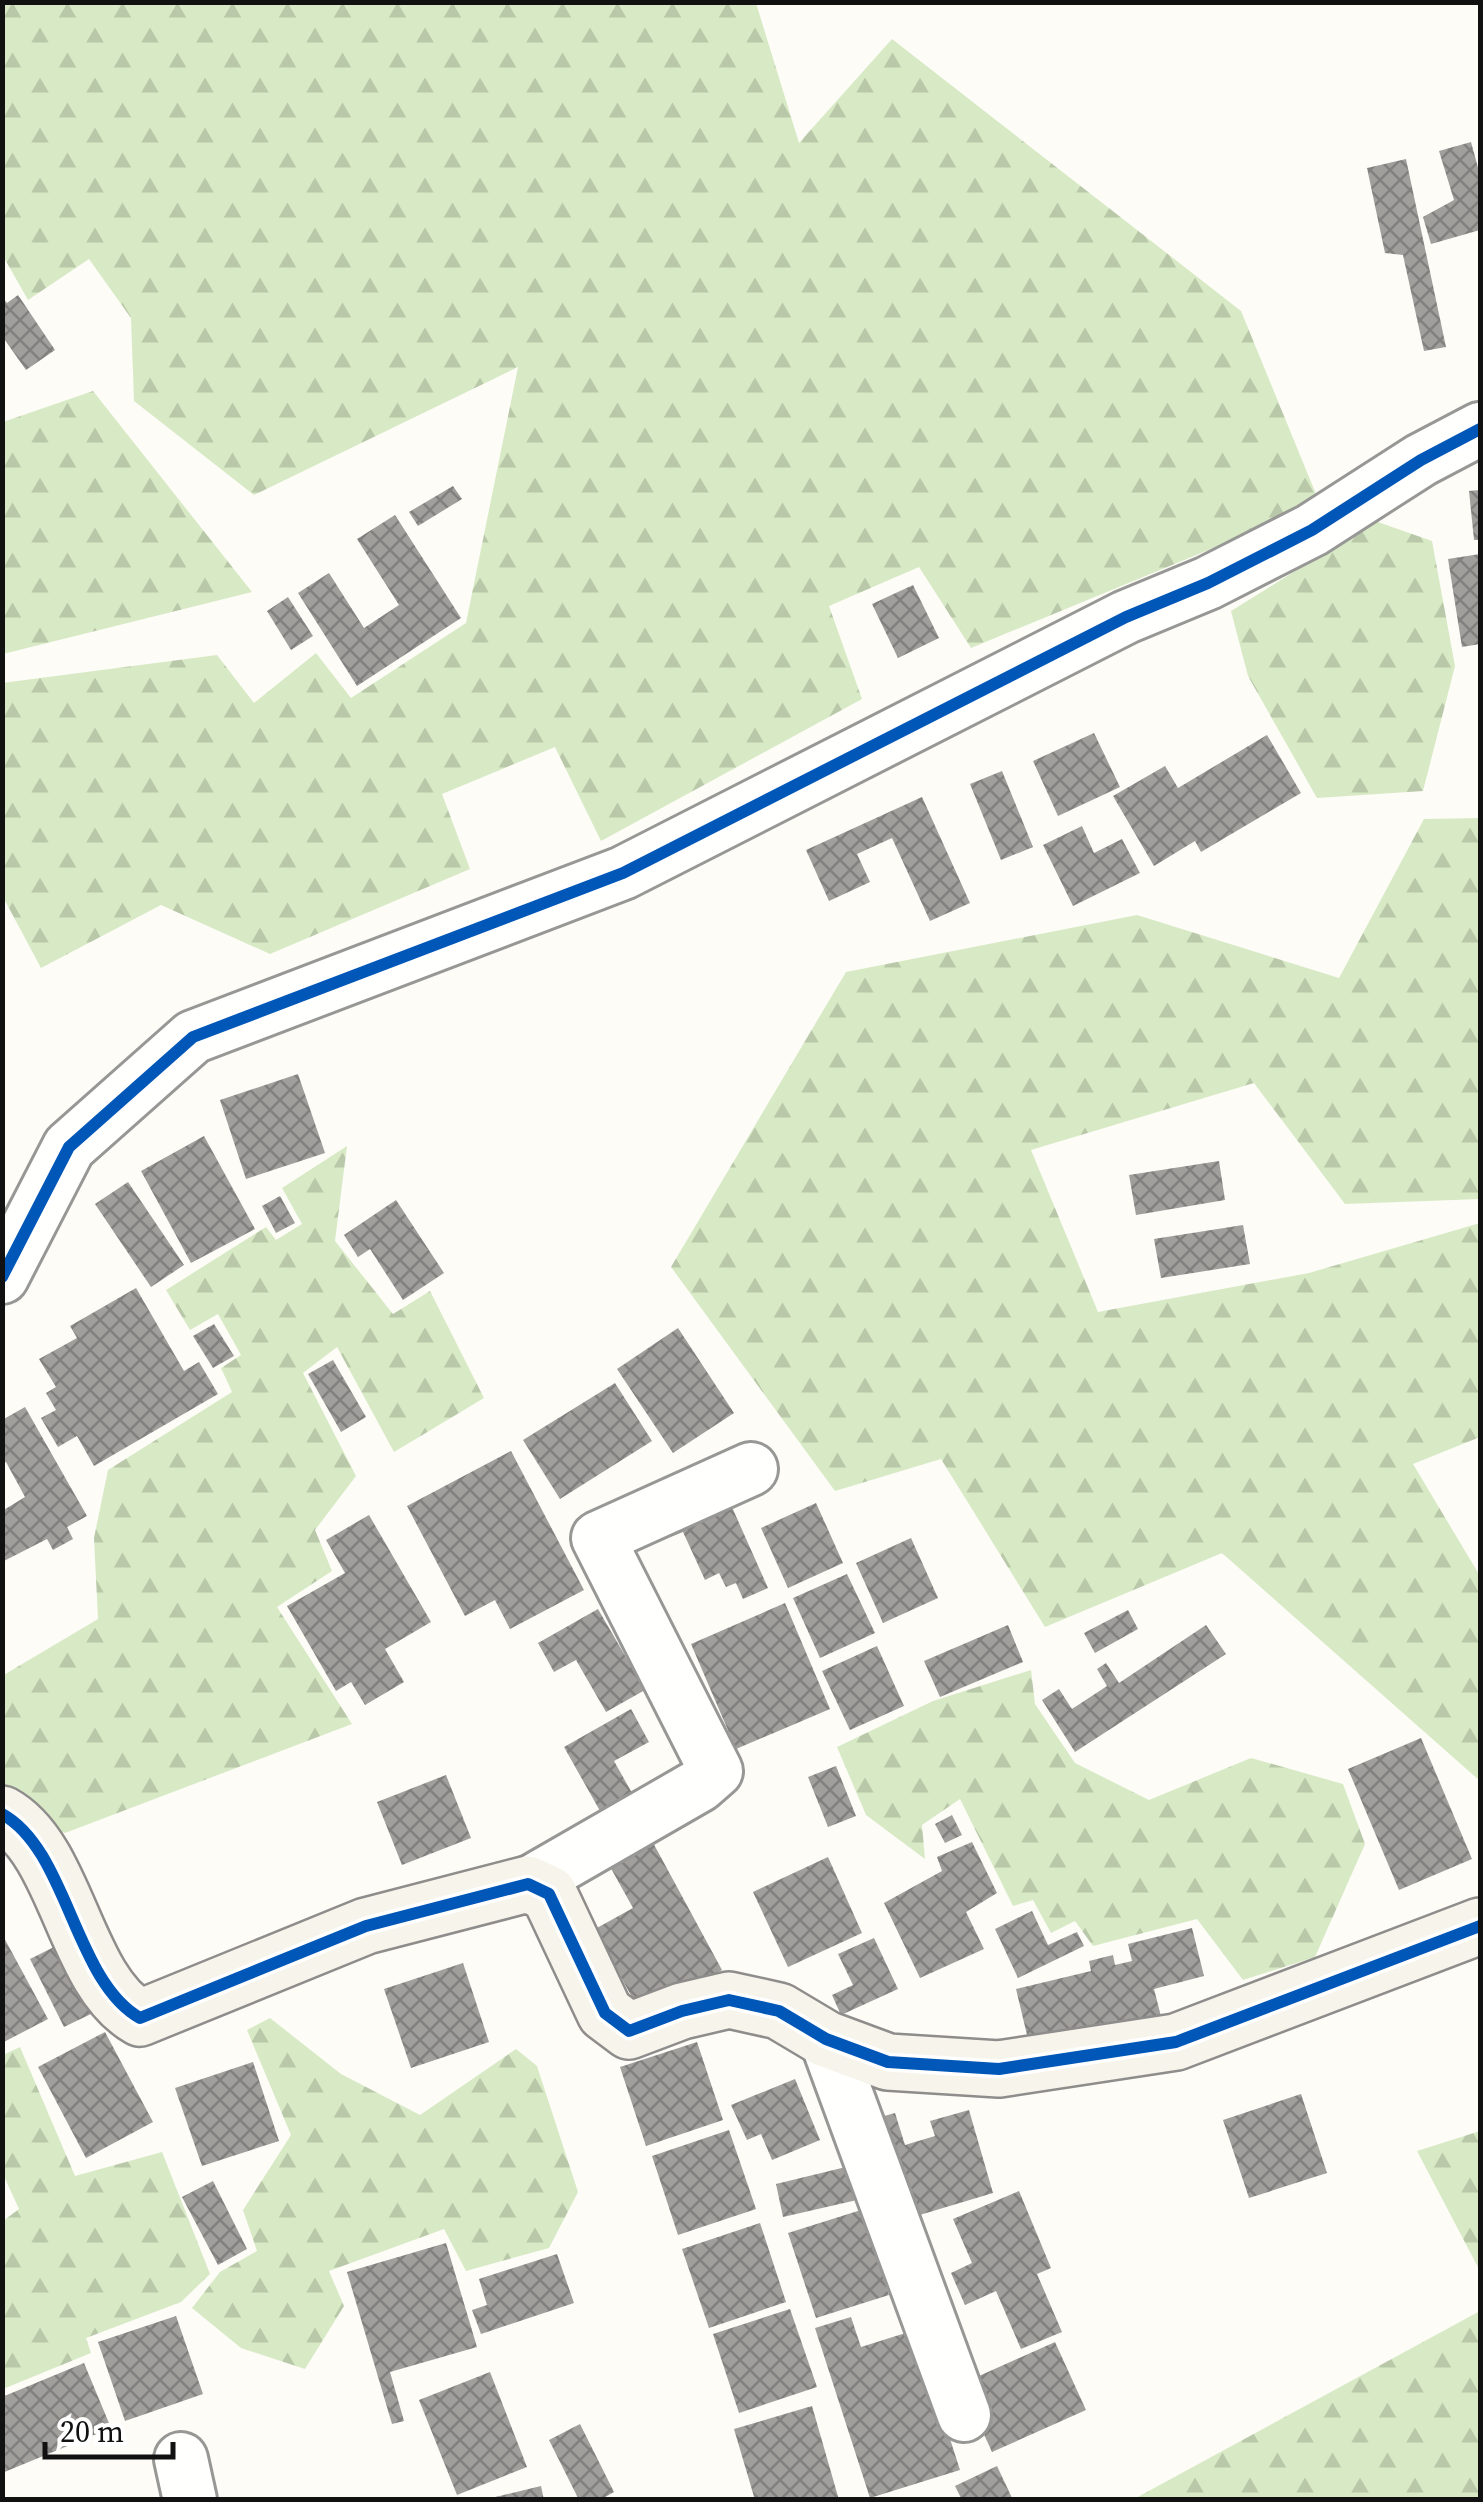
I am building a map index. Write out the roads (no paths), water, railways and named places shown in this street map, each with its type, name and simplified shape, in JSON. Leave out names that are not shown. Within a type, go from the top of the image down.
[{"type":"street","points":[[2,1277],[68,1147],[194,1037],[623,874],[1126,617],[1208,582],[1312,530],[1421,460],[1480,429]]},
{"type":"street","points":[[2,1814],[42,1854],[93,1962],[122,2008],[140,2018],[366,1926],[528,1884],[700,1785],[716,1771],[598,1538],[751,1468]]},
{"type":"street","points":[[528,1884],[549,1894],[605,2014],[629,2031],[682,2011],[729,2000],[779,2011],[826,2039],[888,2062],[999,2069],[1176,2042],[1480,1926]]},
{"type":"street","points":[[826,2039],[964,2415]]}]
